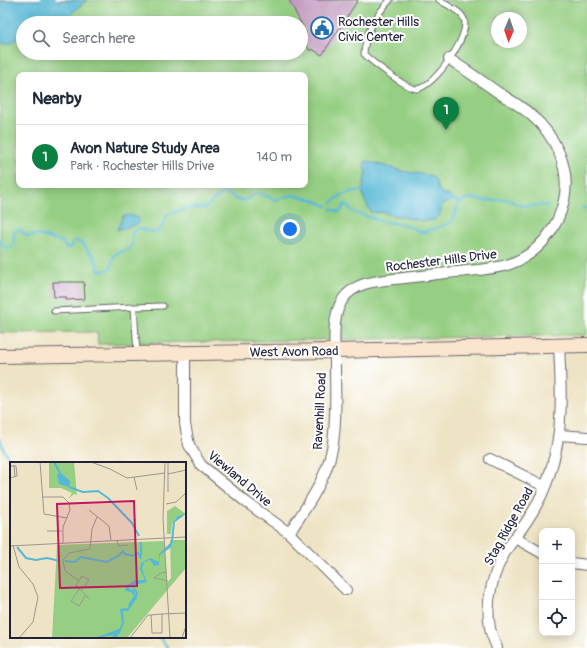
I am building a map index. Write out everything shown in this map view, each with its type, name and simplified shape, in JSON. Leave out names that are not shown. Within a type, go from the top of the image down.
[{"type":"street","name":"Rochester Hills Drive","points":[[335,351],[335,325],[338,309],[343,298],[354,288],[373,282],[484,269],[510,264],[537,248],[553,229],[560,213],[565,196],[564,172],[558,150],[546,130],[524,109],[450,59]]},
{"type":"street","name":"West Avon Road","points":[[0,356],[335,351],[587,344]]},
{"type":"street","name":"Stag Ridge Road","points":[[497,648],[490,630],[488,614],[489,596],[496,572],[506,551],[536,506],[552,469],[559,435],[562,402],[559,345]]},
{"type":"street","name":"Ravenhill Road","points":[[289,533],[321,480],[326,470],[332,448],[335,415],[335,351]]},
{"type":"street","name":"Viewland Drive","points":[[185,353],[185,424],[189,445],[201,465],[246,502],[289,533],[346,590]]},
{"type":"street","points":[[559,435],[587,437]]},
{"type":"street","points":[[490,459],[544,486]]},
{"type":"street","points":[[515,538],[539,551]]},
{"type":"street","points":[[575,563],[587,565]]},
{"type":"lane","points":[[390,0],[376,17],[367,35],[364,54],[410,88],[417,89],[428,84],[450,59],[462,36],[464,21],[462,16],[439,0]]},
{"type":"lane","points":[[54,311],[163,306]]},
{"type":"lane","points":[[134,307],[137,354]]},
{"type":"green space","points":[[0,0],[587,0],[587,335],[98,344],[97,332],[0,333]]},
{"type":"water","points":[[5,0],[40,0],[46,3],[64,0],[87,0],[69,16],[16,16],[16,40],[7,44],[0,43],[0,3]]},
{"type":"water","points":[[367,161],[402,171],[429,175],[435,179],[437,187],[441,193],[450,196],[451,201],[449,203],[442,204],[440,215],[434,220],[423,221],[383,212],[371,212],[365,201],[363,193],[366,172],[364,167],[365,162]]},
{"type":"water","points":[[129,215],[139,218],[138,224],[117,230],[123,216]]},
{"type":"building","name":"Rochester Hills Civic Center","points":[[289,0],[358,0],[322,55],[312,49],[310,51],[308,48],[308,16],[297,16]]},
{"type":"building","points":[[53,282],[84,282],[85,299],[66,300],[66,297],[54,297]]},
{"type":"waterway","points":[[25,16],[50,13],[48,0]]},
{"type":"waterway","points":[[0,19],[16,17]]},
{"type":"waterway","points":[[332,203],[347,193],[365,191]]},
{"type":"waterway","points":[[0,239],[2,245],[8,248],[12,247],[14,243],[14,232],[21,230],[28,236],[39,235],[62,242],[66,248],[70,248],[74,241],[77,241],[93,254],[98,265],[98,270],[105,271],[111,268],[115,254],[126,251],[130,248],[133,232],[135,230],[139,229],[152,232],[158,231],[167,215],[186,208],[205,208],[223,192],[241,201],[259,193],[275,200],[292,195],[314,200],[327,206]]},
{"type":"waterway","points":[[448,198],[455,200],[458,203]]},
{"type":"waterway","points":[[331,209],[338,212],[341,211],[346,204],[356,213],[385,222],[405,225],[421,232],[425,232],[450,223],[456,213],[458,203],[470,198],[486,201],[505,199],[518,205],[548,206]]},
{"type":"waterway","points":[[582,208],[587,208]]},
{"type":"waterway","points":[[0,439],[10,462]]},
{"type":"waterway","points":[[160,638],[168,648]]},
{"type":"place","name":"Rochester Hills Civic Center","points":[[322,28]]},
{"type":"place","name":"Avon Nature Study Area","points":[[446,130]]}]
